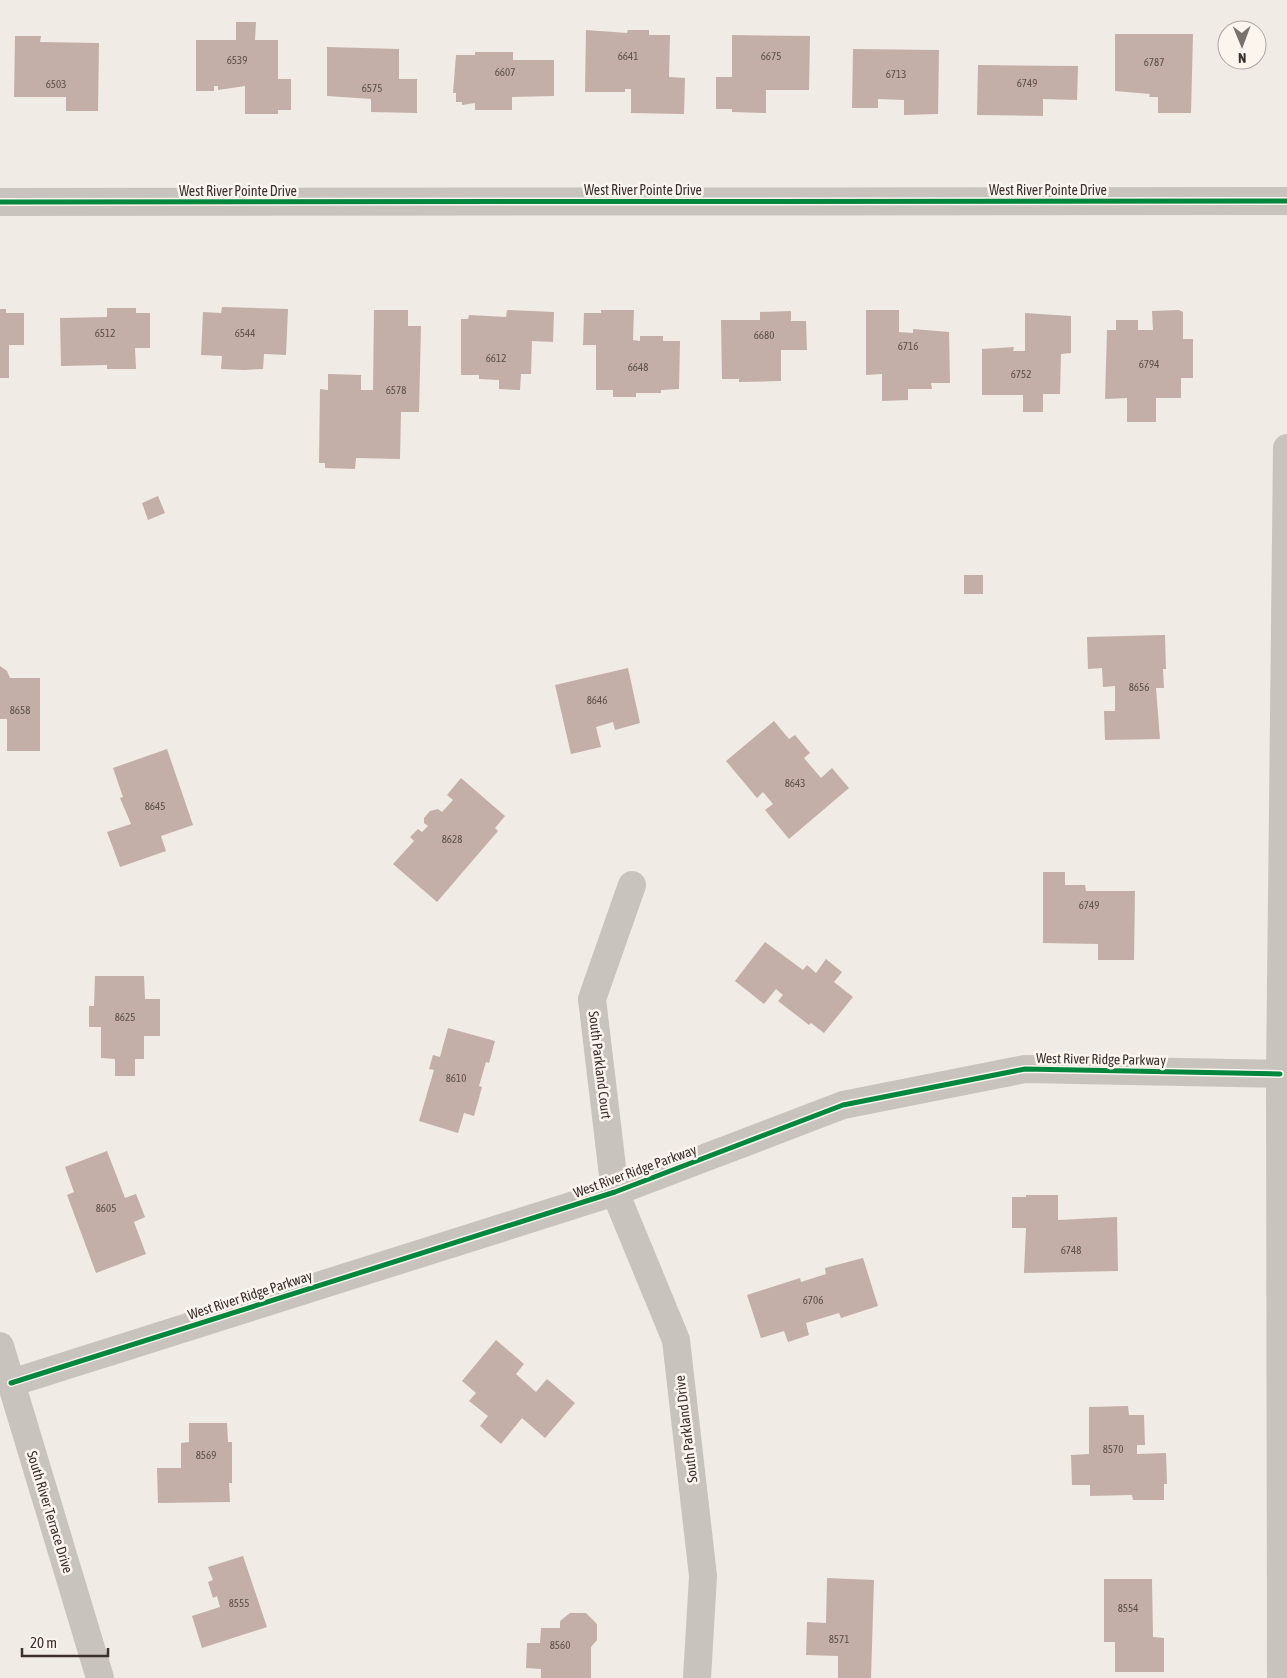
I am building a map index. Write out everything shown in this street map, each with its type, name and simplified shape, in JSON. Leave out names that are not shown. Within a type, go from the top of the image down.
[{"type":"street","name":"West River Pointe Drive","points":[[0,202],[1287,201]]},
{"type":"street","points":[[1282,1678],[1280,1074],[1287,448]]},
{"type":"street","name":"South Parkland Court","points":[[616,1192],[592,999],[632,885]]},
{"type":"street","name":"West River Ridge Parkway","points":[[11,1383],[616,1192],[843,1105],[1025,1069],[1280,1074]]},
{"type":"street","name":"South Parkland Drive","points":[[616,1192],[676,1340],[703,1576],[697,1678]]},
{"type":"street","name":"South River Terrace Drive","points":[[0,1346],[100,1678]]},
{"type":"building","points":[[236,22],[256,22],[255,40],[278,40],[278,79],[291,79],[291,110],[278,110],[278,114],[245,114],[245,86],[218,90],[218,86],[214,86],[214,91],[196,91],[196,40],[236,40]]},
{"type":"building","points":[[586,30],[627,33],[628,30],[649,30],[649,35],[670,35],[669,77],[685,78],[684,114],[631,113],[631,89],[625,89],[625,92],[585,92]]},
{"type":"building","points":[[1115,34],[1193,34],[1191,113],[1158,113],[1158,97],[1149,97],[1150,94],[1115,91]]},
{"type":"building","points":[[732,35],[810,36],[809,90],[766,90],[766,113],[732,112],[732,109],[716,109],[716,77],[732,77]]},
{"type":"building","points":[[15,36],[41,36],[40,42],[99,43],[98,111],[66,111],[66,97],[14,97]]},
{"type":"building","points":[[327,47],[399,49],[399,79],[417,79],[417,113],[371,112],[371,99],[327,96]]},
{"type":"building","points":[[853,49],[939,50],[938,114],[904,115],[904,100],[878,99],[878,108],[852,108]]},
{"type":"building","points":[[475,52],[513,52],[513,60],[554,60],[554,96],[512,97],[512,110],[475,110],[475,103],[462,105],[462,102],[456,102],[456,93],[453,93],[456,55],[475,55]]},
{"type":"building","points":[[978,65],[1078,66],[1077,100],[1043,99],[1043,116],[977,115]]},
{"type":"building","points":[[222,307],[288,309],[286,355],[264,354],[263,369],[244,370],[221,369],[222,356],[201,355],[203,312],[221,313]]},
{"type":"building","points":[[107,308],[136,308],[136,313],[150,313],[150,348],[135,348],[136,369],[107,369],[107,365],[61,366],[60,318],[107,317]]},
{"type":"building","points":[[0,309],[6,309],[6,313],[24,313],[24,345],[9,345],[9,378],[0,378]]},
{"type":"building","points":[[374,310],[408,310],[408,326],[421,326],[419,412],[401,412],[400,459],[356,458],[355,469],[325,468],[325,463],[319,463],[320,389],[328,390],[328,374],[361,375],[361,390],[373,390]]},
{"type":"building","points":[[507,310],[554,312],[553,342],[532,341],[531,374],[521,374],[520,390],[499,389],[499,380],[479,379],[479,375],[461,375],[461,319],[468,319],[469,315],[506,317]]},
{"type":"building","points":[[601,310],[634,310],[633,340],[640,341],[640,336],[663,336],[663,341],[680,341],[679,389],[661,390],[661,393],[636,393],[636,397],[613,397],[613,390],[596,390],[596,345],[583,345],[584,313],[601,313]]},
{"type":"building","points":[[866,310],[899,310],[899,332],[913,333],[913,329],[949,332],[950,383],[931,383],[932,389],[908,389],[908,400],[882,401],[882,374],[866,375]]},
{"type":"building","points":[[1179,310],[1183,312],[1183,339],[1193,339],[1193,378],[1181,378],[1181,398],[1156,398],[1156,422],[1127,422],[1127,398],[1105,399],[1107,330],[1116,330],[1116,320],[1138,320],[1138,330],[1153,330],[1152,311]]},
{"type":"building","points":[[791,311],[791,321],[806,321],[807,350],[781,350],[781,381],[739,382],[739,379],[722,379],[721,320],[760,320],[760,312]]},
{"type":"building","points":[[1025,313],[1071,316],[1071,353],[1061,354],[1060,394],[1043,394],[1043,412],[1023,412],[1023,395],[982,395],[982,349],[1014,347],[1013,351],[1025,351]]},
{"type":"building","points":[[158,496],[165,513],[148,520],[142,503]]},
{"type":"building","points":[[964,575],[983,575],[983,594],[964,594]]},
{"type":"building","points":[[1165,635],[1166,669],[1163,669],[1164,688],[1156,688],[1160,739],[1105,740],[1104,711],[1115,711],[1115,686],[1103,687],[1102,668],[1088,669],[1087,637]]},
{"type":"building","points":[[0,666],[7,671],[10,678],[40,678],[40,751],[7,751],[7,719],[0,719]]},
{"type":"building","points":[[628,668],[640,723],[615,730],[613,722],[596,727],[601,747],[571,754],[555,685]]},
{"type":"building","points":[[774,721],[789,739],[795,735],[810,753],[804,758],[821,778],[832,768],[849,788],[789,839],[765,810],[773,804],[763,792],[757,798],[726,761]]},
{"type":"building","points":[[167,749],[193,825],[161,836],[166,851],[120,867],[107,832],[131,824],[120,798],[123,797],[113,768]]},
{"type":"building","points":[[461,778],[505,816],[495,828],[498,831],[437,902],[393,864],[414,841],[410,837],[418,829],[422,832],[428,826],[424,823],[424,818],[430,811],[438,809],[442,812],[453,800],[447,795]]},
{"type":"building","points":[[1043,872],[1065,872],[1065,885],[1085,885],[1086,891],[1135,891],[1134,960],[1098,960],[1098,944],[1043,943]]},
{"type":"building","points":[[765,942],[803,970],[807,965],[816,973],[826,959],[842,972],[834,982],[853,997],[824,1033],[811,1023],[809,1025],[778,1001],[783,995],[776,989],[764,1004],[735,981]]},
{"type":"building","points":[[95,976],[144,976],[145,999],[160,999],[160,1036],[144,1036],[144,1059],[135,1059],[135,1076],[115,1076],[115,1059],[101,1058],[101,1027],[89,1027],[89,1006],[94,1006]]},
{"type":"building","points":[[448,1028],[495,1041],[489,1063],[486,1062],[479,1086],[482,1087],[474,1116],[464,1113],[458,1133],[419,1121],[434,1070],[429,1069],[433,1055],[440,1057]]},
{"type":"building","points":[[107,1151],[125,1198],[136,1194],[145,1217],[134,1222],[146,1254],[96,1273],[67,1195],[74,1192],[65,1167]]},
{"type":"building","points":[[1026,1195],[1058,1195],[1058,1220],[1117,1217],[1118,1271],[1024,1273],[1026,1228],[1012,1228],[1012,1197],[1026,1197]]},
{"type":"building","points":[[863,1258],[878,1306],[841,1318],[839,1313],[806,1323],[809,1335],[788,1342],[784,1331],[761,1338],[747,1295],[800,1278],[801,1282],[826,1274],[825,1268]]},
{"type":"building","points":[[496,1340],[524,1364],[516,1374],[536,1392],[547,1379],[575,1403],[545,1438],[522,1418],[501,1444],[480,1426],[488,1416],[469,1401],[476,1393],[462,1381]]},
{"type":"building","points":[[1128,1406],[1129,1415],[1144,1415],[1145,1445],[1137,1445],[1137,1454],[1166,1453],[1167,1484],[1164,1484],[1164,1500],[1133,1500],[1132,1495],[1090,1496],[1090,1485],[1072,1485],[1071,1455],[1089,1454],[1089,1407]]},
{"type":"building","points":[[189,1423],[227,1423],[228,1442],[232,1442],[232,1483],[229,1483],[230,1502],[158,1503],[157,1468],[181,1468],[181,1443],[189,1442]]},
{"type":"building","points":[[243,1556],[267,1627],[202,1648],[192,1616],[220,1607],[217,1596],[213,1598],[208,1582],[213,1580],[208,1567]]},
{"type":"building","points":[[827,1578],[874,1580],[871,1678],[838,1678],[838,1656],[806,1655],[807,1622],[826,1623]]},
{"type":"building","points":[[1104,1579],[1152,1579],[1153,1637],[1164,1638],[1164,1672],[1115,1672],[1115,1642],[1104,1642]]},
{"type":"building","points":[[570,1613],[586,1613],[597,1624],[597,1640],[591,1647],[591,1678],[541,1678],[541,1669],[526,1668],[527,1643],[540,1643],[541,1628],[560,1628],[560,1621]]},
{"type":"cycle path","points":[[0,202],[1287,201]]},
{"type":"cycle path","points":[[11,1383],[615,1192],[843,1105],[1025,1069],[1280,1074]]}]
